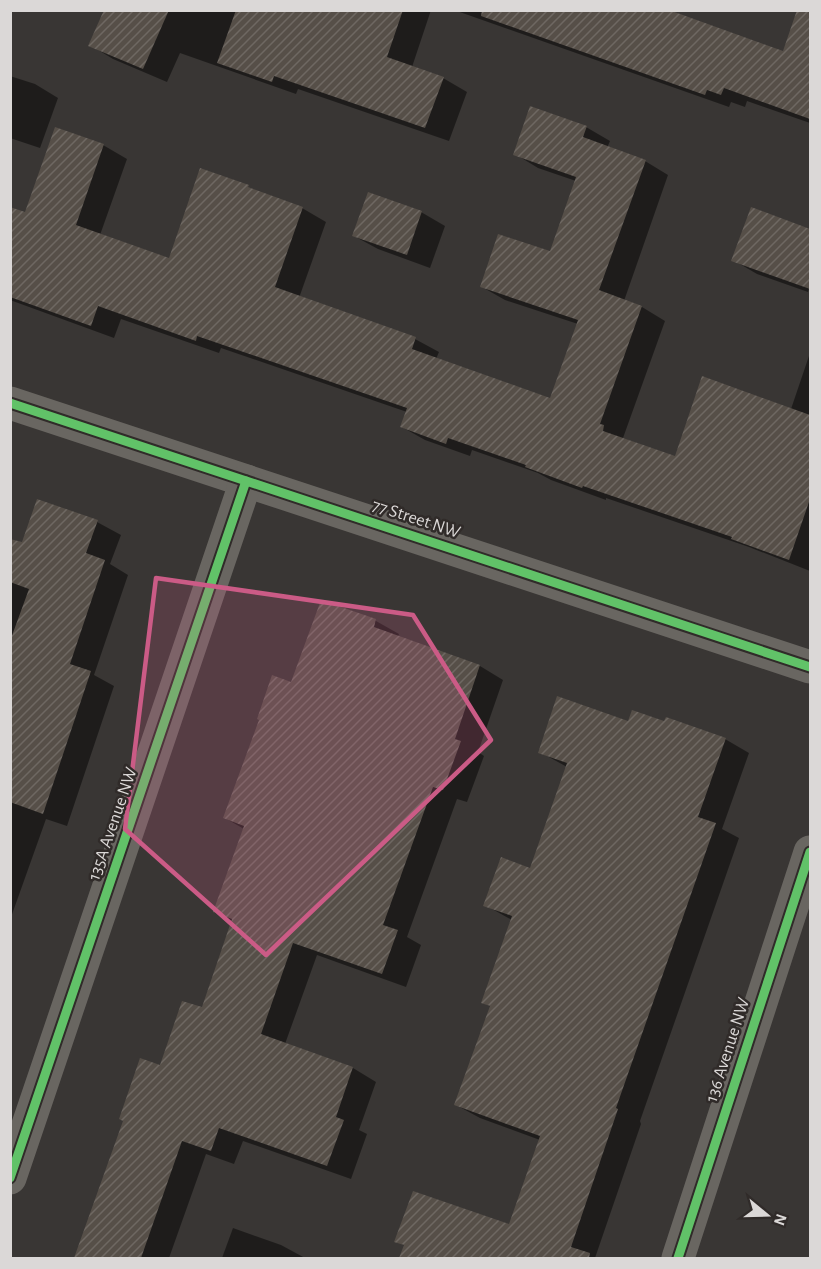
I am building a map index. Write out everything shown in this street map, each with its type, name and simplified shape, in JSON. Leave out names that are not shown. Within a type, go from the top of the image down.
[{"type":"street","name":"77 Street NW","points":[[10,403],[810,667]]},
{"type":"street","name":"135A Avenue NW","points":[[10,1178],[246,481]]},
{"type":"street","name":"136 Avenue NW","points":[[678,1258],[810,852]]},
{"type":"highlighted area","points":[[156,578],[413,615],[491,740],[266,955],[125,829]]},
{"type":"building","points":[[104,10],[169,10],[143,69],[88,46]]},
{"type":"building","points":[[236,10],[403,10],[387,57],[444,77],[425,128],[274,76],[272,82],[217,63]]},
{"type":"building","points":[[482,10],[669,10],[783,51],[797,10],[810,10],[810,119],[724,88],[721,95],[707,90],[705,95],[481,16]]},
{"type":"building","points":[[530,106],[587,126],[583,137],[646,160],[599,290],[642,306],[600,424],[604,425],[603,431],[675,456],[702,376],[810,415],[810,499],[789,560],[731,539],[732,537],[583,486],[582,488],[525,467],[526,465],[448,438],[446,444],[400,427],[407,408],[197,336],[196,341],[98,306],[91,326],[10,297],[10,207],[25,212],[55,127],[104,144],[76,225],[169,258],[200,168],[249,185],[248,187],[303,207],[275,287],[416,337],[412,349],[550,398],[578,320],[480,287],[498,234],[550,251],[576,177],[513,155]]},
{"type":"building","points":[[368,192],[422,211],[407,255],[352,236]]},
{"type":"building","points":[[751,207],[810,229],[810,289],[731,261]]},
{"type":"building","points":[[37,499],[98,520],[86,553],[105,560],[70,664],[91,671],[43,814],[10,802],[10,641],[29,589],[10,582],[10,539],[22,542]]},
{"type":"building","points":[[321,600],[376,619],[374,627],[480,665],[455,739],[461,741],[443,790],[433,787],[383,925],[398,930],[382,974],[293,943],[261,1034],[353,1067],[336,1117],[344,1120],[327,1166],[219,1128],[211,1151],[182,1141],[141,1258],[74,1258],[123,1121],[119,1119],[140,1058],[160,1065],[182,1001],[202,1007],[232,919],[213,912],[244,826],[223,818],[259,720],[257,719],[272,675],[291,682]]},
{"type":"building","points":[[557,696],[628,721],[632,710],[664,721],[666,717],[726,738],[698,817],[716,823],[616,1108],[618,1109],[571,1247],[590,1253],[589,1258],[399,1258],[404,1245],[394,1242],[413,1191],[509,1224],[540,1136],[454,1105],[490,1006],[481,1003],[512,916],[483,906],[501,857],[530,868],[567,763],[538,753]]},
{"type":"cycle path","points":[[10,403],[810,667]]},
{"type":"cycle path","points":[[10,1178],[246,481]]},
{"type":"cycle path","points":[[678,1258],[810,852]]}]
